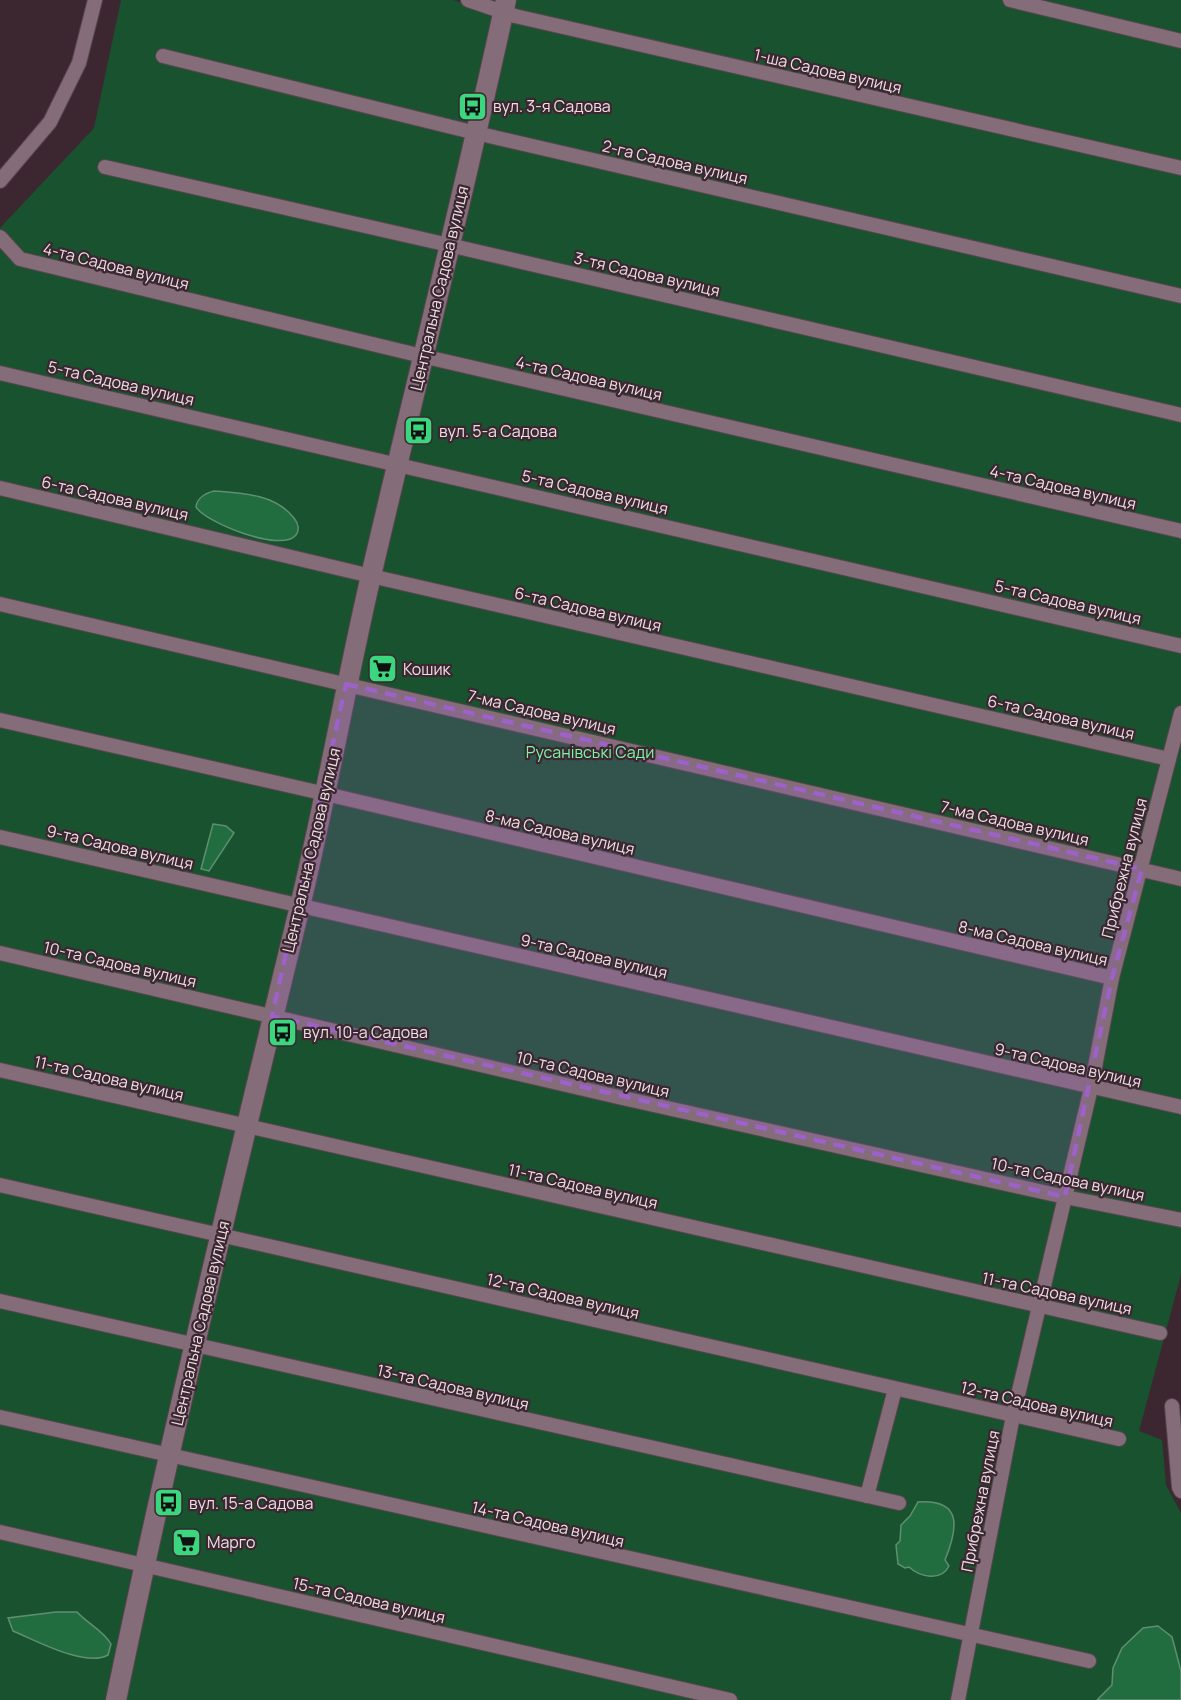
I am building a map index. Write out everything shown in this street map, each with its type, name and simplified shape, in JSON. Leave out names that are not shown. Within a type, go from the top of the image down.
[{"type":"main road","name":"Центральна Садова вулиця","points":[[120,1699],[145,1565],[219,1235],[326,794],[346,684],[505,7]]},
{"type":"street","points":[[0,181],[50,122],[79,63],[95,0]]},
{"type":"street","name":"1-ша Садова вулиця","points":[[468,0],[1181,168]]},
{"type":"street","points":[[1010,0],[1181,41]]},
{"type":"street","name":"2-га Садова вулиця","points":[[163,56],[476,134],[1181,296]]},
{"type":"street","name":"3-тя Садова вулиця","points":[[105,167],[1181,415]]},
{"type":"street","name":"4-та Садова вулиця","points":[[0,237],[20,260],[422,356],[1181,531]]},
{"type":"street","name":"5-та Садова вулиця","points":[[0,373],[398,463],[1181,646]]},
{"type":"street","name":"6-та Садова вулиця","points":[[0,488],[371,576],[1169,759]]},
{"type":"street","name":"7-ма Садова вулиця","points":[[0,604],[1181,879]]},
{"type":"street","name":"Прибрежна вулиця","points":[[958,1700],[1013,1416],[1091,1088],[1112,978],[1179,728],[1181,713]]},
{"type":"street","name":"8-ма Садова вулиця","points":[[0,720],[1112,978]]},
{"type":"street","name":"9-та Садова вулиця","points":[[0,837],[1181,1107]]},
{"type":"street","name":"10-та Садова вулиця","points":[[0,953],[618,1097],[1065,1197],[1181,1220]]},
{"type":"street","name":"11-та Садова вулиця","points":[[0,1070],[1160,1332]]},
{"type":"street","name":"12-та Садова вулиця","points":[[0,1185],[1119,1439]]},
{"type":"street","name":"13-та Садова вулиця","points":[[0,1301],[899,1503]]},
{"type":"street","points":[[867,1496],[895,1389]]},
{"type":"street","points":[[1172,1406],[1181,1491]]},
{"type":"street","name":"14-та Садова вулиця","points":[[0,1417],[1089,1661]]},
{"type":"street","name":"15-та Садова вулиця","points":[[0,1532],[730,1700]]},
{"type":"highlighted area","points":[[346,684],[1142,869],[1112,978],[1065,1197],[272,1016]]},
{"type":"green space","name":"Русанівські Сади","points":[[121,0],[453,0],[510,17],[514,0],[1181,0],[1181,1275],[1139,1431],[1162,1440],[1166,1485],[1181,1513],[1181,1700],[0,1700],[0,228],[94,128]]},
{"type":"shaded area","points":[[214,491],[268,499],[286,510],[295,520],[298,526],[296,535],[288,540],[261,538],[228,528],[214,521],[196,507],[202,496]]},
{"type":"shaded area","points":[[213,824],[226,826],[234,833],[209,871],[201,869]]},
{"type":"shaded area","points":[[918,1502],[943,1505],[950,1511],[953,1518],[953,1537],[945,1560],[949,1566],[936,1576],[924,1575],[898,1564],[896,1545],[900,1541],[901,1525],[910,1516]]},
{"type":"shaded area","points":[[56,1612],[77,1612],[100,1631],[111,1644],[108,1655],[87,1658],[60,1651],[13,1631],[8,1618]]},
{"type":"shaded area","points":[[1158,1626],[1172,1637],[1181,1671],[1181,1700],[1097,1700],[1112,1685],[1113,1668],[1122,1648],[1143,1628]]},
{"type":"place","name":"вул. 3-я Садова","points":[[472,106]]},
{"type":"place","name":"вул. 5-а Садова","points":[[418,431]]},
{"type":"place","name":"Кошик","points":[[382,669]]},
{"type":"place","name":"вул. 10-а Садова","points":[[282,1032]]},
{"type":"place","name":"вул. 15-а Садова","points":[[168,1503]]},
{"type":"place","name":"Марго","points":[[186,1542]]}]
